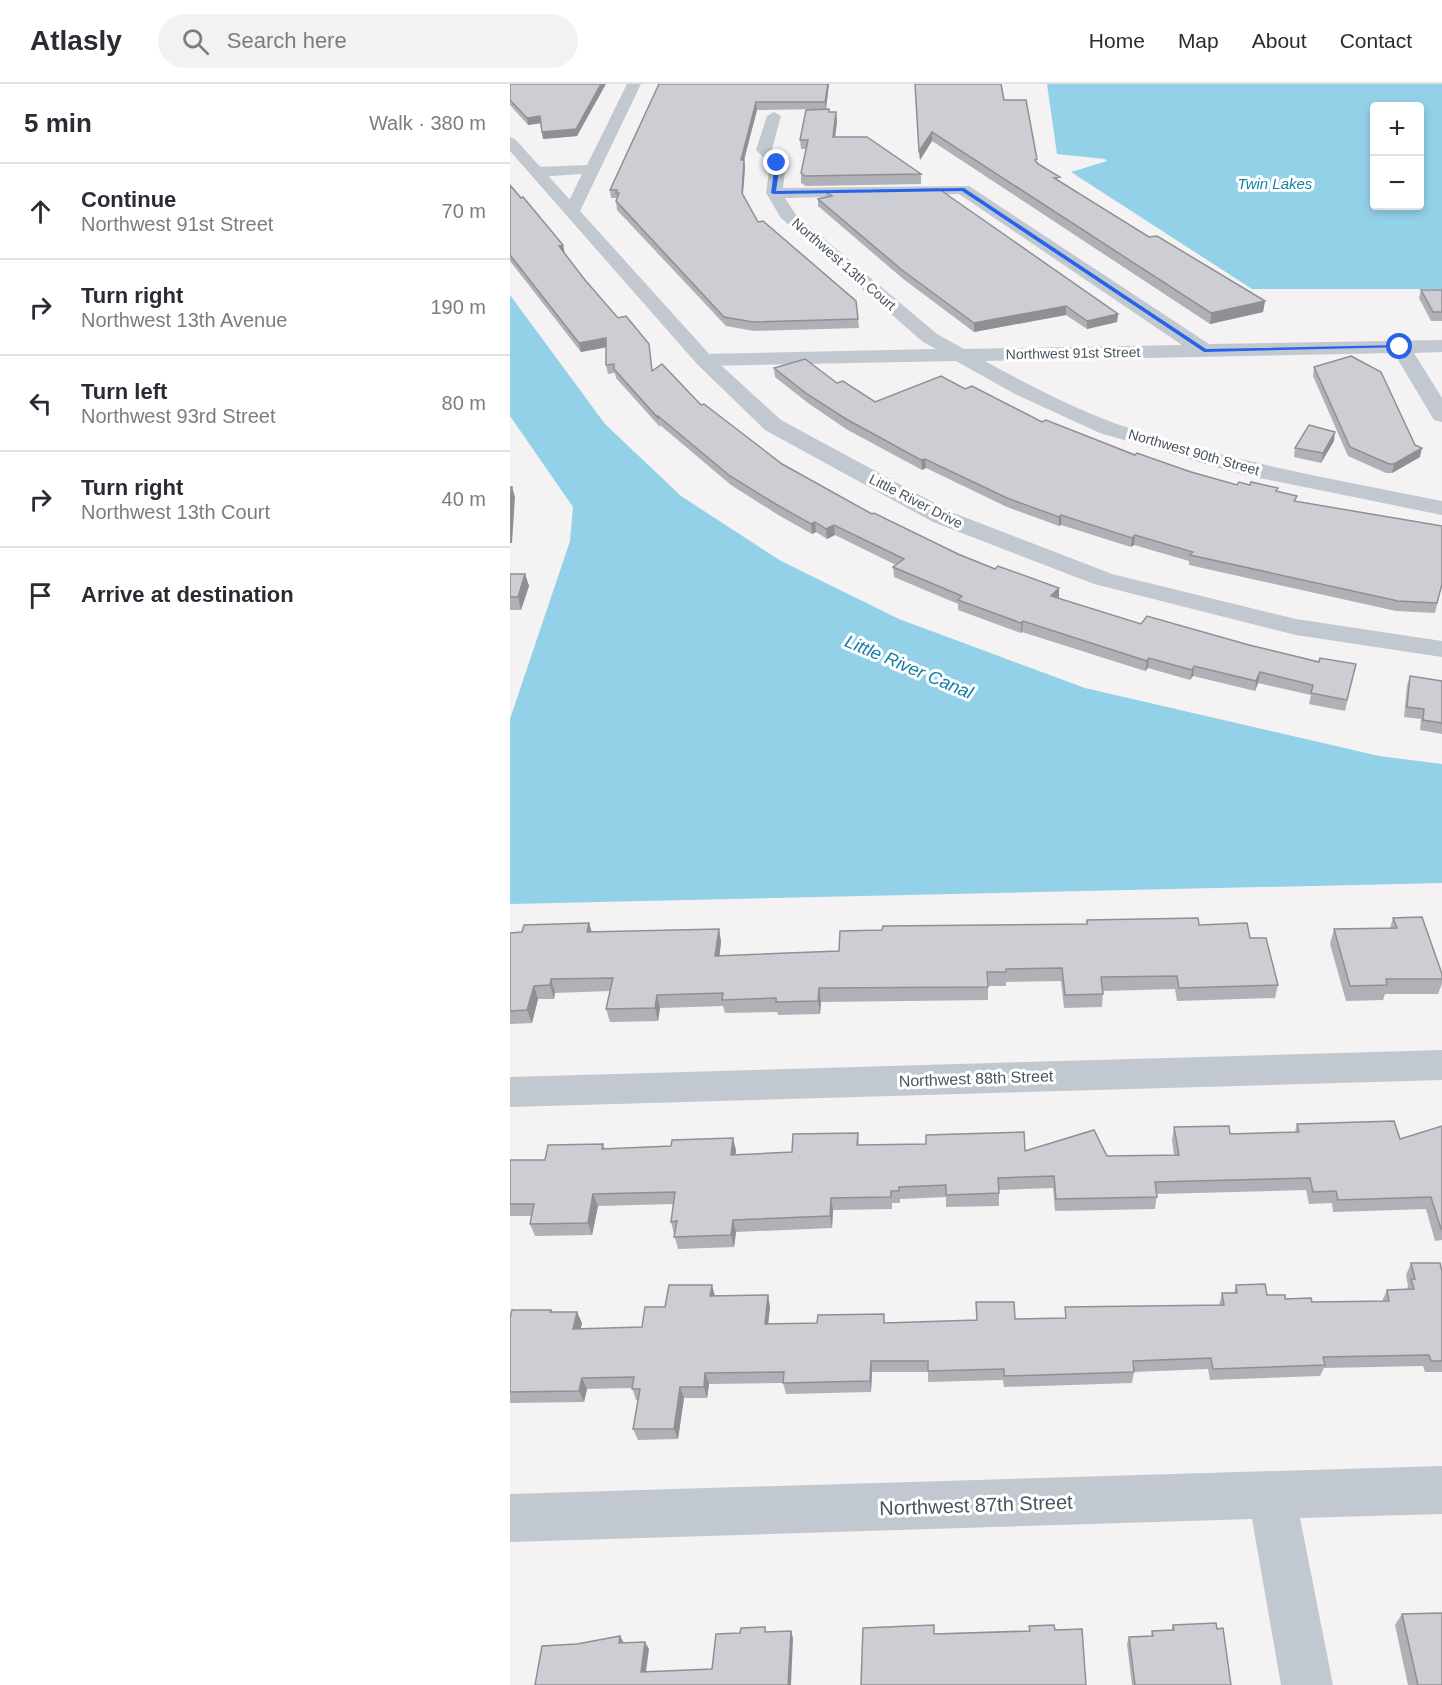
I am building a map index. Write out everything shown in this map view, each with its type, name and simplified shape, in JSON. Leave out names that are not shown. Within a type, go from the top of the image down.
[{"type":"street","points":[[572,211],[634,84]]},
{"type":"street","points":[[774,116],[764,150],[777,163],[774,193],[963,189],[1204,351]]},
{"type":"street","name":"Little River Drive","points":[[510,142],[704,360],[773,425],[952,521],[1103,579],[1296,627],[1442,650]]},
{"type":"street","points":[[537,172],[591,169]]},
{"type":"street","name":"Northwest 13th Court","points":[[774,193],[790,218],[930,338],[960,355]]},
{"type":"street","name":"Northwest 91st Street","points":[[704,360],[1442,346]]},
{"type":"street","points":[[1400,347],[1442,415]]},
{"type":"street","name":"Northwest 90th Street","points":[[960,355],[1022,390],[1108,428],[1240,467],[1442,508]]},
{"type":"street","name":"Northwest 88th Street","points":[[510,1092],[1442,1065]]},
{"type":"street","name":"Northwest 87th Street","points":[[510,1518],[1442,1490]]},
{"type":"street","points":[[1272,1496],[1307,1685]]},
{"type":"water","name":"Twin Lakes","points":[[1047,84],[1442,84],[1442,289],[1252,289],[1071,172],[1107,161],[1057,154]]},
{"type":"water","name":"Little River Canal","points":[[510,295],[605,424],[681,496],[781,561],[899,619],[1085,688],[1379,756],[1442,764],[1442,883],[510,904],[510,719],[570,541],[573,507],[510,416]]},
{"type":"building","points":[[510,84],[601,84],[576,129],[542,132],[540,116],[527,118],[510,100]]},
{"type":"building","points":[[659,84],[828,84],[825,102],[756,102],[741,160],[744,160],[742,193],[758,222],[763,221],[856,301],[858,319],[753,322],[724,317],[616,201],[619,193],[616,193],[617,190],[610,190]]},
{"type":"building","points":[[915,84],[1001,84],[1004,100],[1026,100],[1037,159],[1035,160],[1060,177],[1054,178],[1149,237],[1157,236],[1265,301],[1211,313],[932,132],[919,151]]},
{"type":"building","points":[[829,109],[829,112],[836,112],[833,137],[867,137],[921,174],[805,176],[801,173],[808,140],[800,140],[806,110]]},
{"type":"building","points":[[510,185],[563,245],[559,246],[618,318],[626,316],[649,344],[652,371],[662,364],[701,405],[704,404],[782,464],[872,514],[958,554],[995,569],[998,566],[1059,588],[1051,596],[1141,624],[1147,616],[1319,662],[1320,658],[1356,664],[1347,700],[1311,693],[1313,685],[1260,672],[1256,681],[1194,666],[1192,670],[1149,658],[1147,661],[1023,621],[1021,623],[958,600],[962,596],[893,567],[904,559],[834,525],[826,529],[815,522],[811,524],[730,476],[658,416],[658,418],[614,369],[614,364],[606,365],[606,338],[579,343],[510,255]]},
{"type":"building","points":[[939,189],[1118,314],[1087,321],[1066,306],[974,323],[902,270],[818,199],[832,196],[826,192]]},
{"type":"building","points":[[1421,290],[1442,290],[1442,312],[1433,312]]},
{"type":"building","points":[[1351,356],[1381,372],[1415,445],[1422,448],[1394,464],[1389,464],[1350,447],[1314,367]]},
{"type":"building","points":[[805,359],[837,383],[843,381],[875,402],[941,376],[965,389],[972,386],[1042,422],[1046,420],[1135,455],[1137,453],[1191,472],[1237,485],[1239,482],[1250,485],[1251,482],[1278,488],[1276,491],[1297,496],[1294,501],[1442,526],[1442,584],[1437,603],[1398,601],[1190,555],[1193,552],[1135,535],[1132,538],[1061,515],[1059,517],[1007,498],[925,459],[921,460],[846,419],[807,394],[774,368]]},
{"type":"building","points":[[1309,425],[1335,432],[1323,453],[1295,448]]},
{"type":"building","points":[[510,487],[512,487],[510,519]]},
{"type":"building","points":[[510,574],[525,574],[518,597],[510,597]]},
{"type":"building","points":[[1410,676],[1442,681],[1442,723],[1423,720],[1424,709],[1407,707]]},
{"type":"building","points":[[1422,917],[1442,979],[1386,979],[1387,985],[1350,986],[1334,929],[1397,928],[1393,918]]},
{"type":"building","points":[[1198,918],[1199,925],[1247,923],[1250,938],[1266,938],[1278,985],[1179,988],[1177,976],[1101,977],[1103,994],[1065,995],[1062,968],[1006,969],[1006,972],[987,972],[988,987],[819,988],[818,1001],[776,1002],[776,998],[722,1000],[723,993],[657,995],[655,1008],[606,1009],[613,978],[551,979],[550,985],[534,986],[527,1010],[510,1011],[510,933],[522,932],[524,925],[589,923],[587,932],[719,929],[715,956],[839,951],[840,931],[882,930],[883,926],[1087,924],[1087,920]]},
{"type":"building","points":[[1394,1121],[1400,1139],[1442,1126],[1442,1229],[1431,1197],[1338,1200],[1336,1191],[1313,1192],[1310,1178],[1155,1182],[1157,1197],[1056,1199],[1054,1176],[998,1178],[999,1193],[946,1195],[946,1185],[899,1187],[899,1191],[891,1191],[891,1197],[831,1198],[830,1216],[733,1220],[731,1235],[674,1237],[677,1221],[671,1222],[675,1192],[593,1194],[588,1223],[530,1224],[534,1204],[510,1204],[510,1160],[545,1160],[548,1145],[603,1144],[602,1149],[671,1146],[672,1140],[733,1138],[731,1155],[792,1152],[793,1134],[858,1133],[857,1145],[926,1144],[926,1135],[1024,1132],[1025,1151],[1094,1130],[1107,1156],[1179,1155],[1174,1127],[1229,1126],[1230,1134],[1299,1132],[1297,1124]]},
{"type":"building","points":[[1411,1263],[1440,1263],[1442,1271],[1442,1361],[1431,1361],[1429,1355],[1323,1357],[1325,1365],[1213,1369],[1211,1358],[1133,1361],[1134,1372],[1004,1376],[1004,1369],[928,1371],[928,1361],[871,1361],[870,1381],[783,1383],[784,1372],[705,1373],[704,1387],[680,1387],[674,1429],[633,1429],[640,1389],[632,1389],[634,1377],[582,1378],[579,1391],[510,1392],[510,1318],[512,1310],[577,1312],[573,1329],[642,1327],[645,1307],[665,1307],[669,1285],[712,1285],[710,1296],[768,1295],[765,1324],[817,1323],[818,1315],[884,1314],[884,1323],[977,1320],[976,1302],[1014,1302],[1015,1319],[1066,1318],[1065,1307],[1224,1305],[1222,1293],[1237,1293],[1236,1285],[1265,1284],[1267,1295],[1285,1295],[1285,1299],[1311,1298],[1312,1302],[1389,1301],[1387,1290],[1414,1289],[1411,1279],[1415,1279]]},
{"type":"building","points":[[1442,1613],[1442,1685],[1418,1685],[1402,1614]]},
{"type":"building","points":[[1216,1623],[1217,1629],[1223,1628],[1231,1685],[1135,1685],[1129,1637],[1153,1636],[1152,1631],[1174,1630],[1173,1625]]},
{"type":"building","points":[[934,1625],[934,1634],[1030,1631],[1029,1626],[1054,1625],[1055,1630],[1082,1629],[1086,1685],[861,1685],[863,1628]]},
{"type":"building","points":[[765,1627],[765,1632],[791,1631],[788,1685],[535,1685],[542,1646],[577,1644],[620,1636],[619,1643],[645,1642],[641,1672],[712,1669],[716,1634],[740,1633],[741,1628]]},
{"type":"route","points":[[777,163],[774,193],[963,189],[1204,351],[1400,347]]}]
